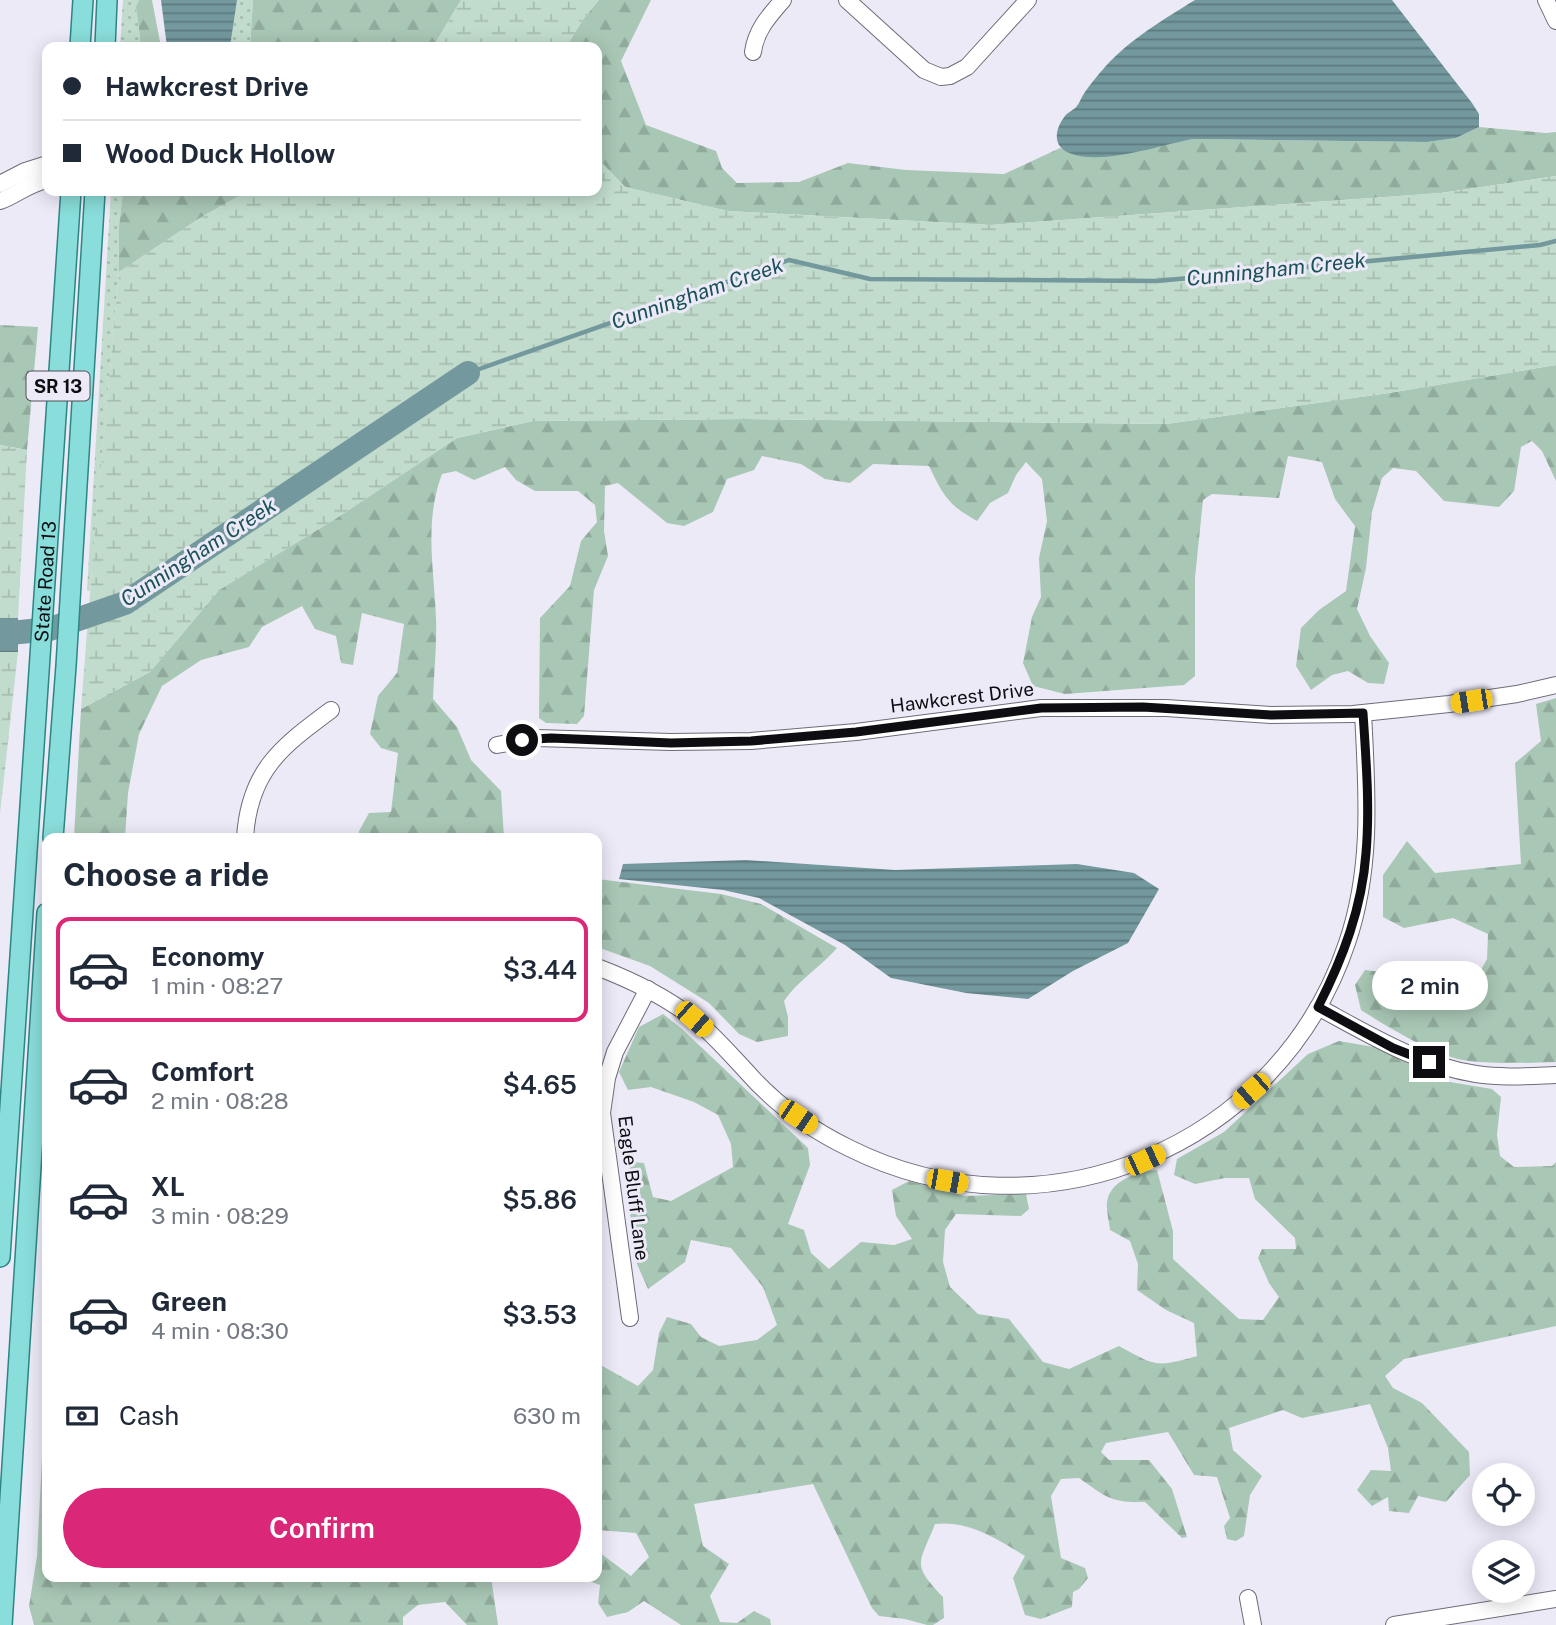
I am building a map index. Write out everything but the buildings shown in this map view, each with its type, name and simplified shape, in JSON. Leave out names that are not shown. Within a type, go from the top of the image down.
[{"type":"main road","points":[[80,42],[83,0]]},
{"type":"main road","points":[[104,42],[107,0]]},
{"type":"main road","name":"State Road 13","points":[[19,971],[71,196]]},
{"type":"main road","name":"State Road 13","points":[[52,833],[66,666],[95,196]]},
{"type":"main road","name":"SR 13","points":[[0,1257],[19,971]]},
{"type":"main road","points":[[2,1625],[42,1018]]},
{"type":"street","points":[[753,52],[758,32],[783,0]]},
{"type":"street","points":[[847,0],[924,70],[941,77],[959,73],[967,67],[1028,0]]},
{"type":"street","points":[[1546,0],[1556,21]]},
{"type":"street","points":[[0,184],[42,166]]},
{"type":"street","points":[[0,201],[42,182]]},
{"type":"street","name":"Hawkcrest Drive","points":[[498,746],[536,738],[671,743],[751,741],[856,732],[1041,708],[1139,707],[1271,715],[1363,713],[1517,694],[1556,685]]},
{"type":"street","points":[[245,833],[252,798],[274,757],[331,710]]},
{"type":"street","points":[[602,969],[648,989],[694,1019],[714,1036],[768,1094],[831,1139],[877,1161],[905,1171],[961,1183],[1003,1186],[1045,1185],[1112,1172],[1178,1144],[1216,1121],[1277,1065],[1318,1007],[1347,943],[1362,885],[1368,819],[1363,713]]},
{"type":"street","points":[[19,971],[42,972]]},
{"type":"street","name":"Eagle Bluff Lane","points":[[630,1318],[602,1113],[607,1078],[615,1052],[648,989]]},
{"type":"street","points":[[1318,1007],[1393,1048],[1452,1069],[1514,1077],[1556,1075]]},
{"type":"street","points":[[1248,1598],[1253,1625]]},
{"type":"street","points":[[1394,1625],[1556,1600]]},
{"type":"green space","points":[[123,0],[139,0],[136,6],[140,42],[120,42]]},
{"type":"green space","points":[[139,0],[152,0],[160,42],[140,42],[136,6]]},
{"type":"green space","points":[[237,0],[253,0],[250,42],[231,42]]},
{"type":"green space","points":[[253,0],[461,0],[436,42],[250,42]]},
{"type":"green space","points":[[461,0],[599,0],[569,42],[436,42]]},
{"type":"green space","points":[[599,0],[651,0],[621,61],[646,125],[716,151],[722,168],[737,183],[799,182],[848,163],[906,170],[1004,174],[1060,148],[1074,153],[1107,155],[1193,139],[1427,142],[1456,138],[1479,127],[1556,132],[1556,176],[1441,193],[991,225],[728,211],[625,187],[602,163],[602,42],[569,42]]},
{"type":"green space","points":[[602,163],[625,187],[728,211],[991,225],[1441,193],[1556,176],[1556,365],[1389,393],[1166,424],[747,419],[533,421],[457,438],[335,519],[219,590],[150,672],[81,709],[119,272],[200,218],[239,196],[602,196]]},
{"type":"green space","points":[[111,196],[122,196],[119,272],[90,591],[87,590]]},
{"type":"green space","points":[[122,196],[239,196],[200,218],[119,272]]},
{"type":"green space","points":[[0,325],[38,327],[27,450],[0,445]]},
{"type":"green space","points":[[1556,365],[1556,481],[1542,451],[1532,441],[1521,447],[1514,491],[1499,507],[1444,501],[1416,471],[1393,468],[1382,478],[1372,512],[1366,568],[1357,609],[1370,636],[1389,663],[1384,684],[1368,683],[1348,671],[1332,675],[1311,690],[1296,666],[1301,628],[1319,610],[1346,591],[1355,526],[1335,499],[1322,462],[1288,456],[1279,498],[1212,494],[1203,500],[1195,578],[1195,676],[1184,685],[1065,694],[1033,686],[1023,663],[1032,617],[1041,597],[1039,558],[1047,521],[1042,479],[1026,462],[1016,475],[1008,493],[990,503],[977,521],[959,510],[947,498],[929,466],[873,464],[850,483],[825,479],[801,464],[762,456],[754,470],[727,479],[713,512],[684,526],[667,523],[618,483],[605,486],[604,531],[608,556],[594,590],[584,716],[577,724],[546,723],[539,718],[540,618],[570,586],[581,541],[597,522],[595,505],[578,491],[535,491],[516,480],[505,467],[474,480],[456,471],[442,474],[433,510],[436,628],[433,699],[457,727],[471,760],[501,791],[504,833],[359,833],[369,813],[391,812],[398,753],[381,748],[370,734],[378,696],[397,673],[404,624],[362,613],[353,665],[341,663],[336,636],[315,629],[302,606],[262,627],[249,647],[201,660],[162,686],[139,734],[128,793],[125,833],[74,833],[81,709],[150,672],[219,590],[335,519],[457,438],[533,421],[747,419],[1166,424],[1389,393]]},
{"type":"green space","points":[[0,445],[27,450],[18,618],[0,618]]},
{"type":"green space","points":[[0,652],[18,652],[0,814]]},
{"type":"green space","points":[[1556,698],[1556,1062],[1491,1063],[1442,1054],[1413,1041],[1361,1010],[1355,985],[1365,970],[1382,972],[1402,999],[1425,1000],[1476,979],[1487,959],[1488,934],[1453,918],[1404,928],[1383,917],[1383,875],[1407,841],[1435,873],[1521,864],[1515,763],[1541,741],[1536,704]]},
{"type":"green space","points":[[602,880],[721,894],[761,904],[837,948],[784,1001],[788,1017],[788,1036],[757,1042],[739,1034],[709,1003],[650,966],[602,949]]},
{"type":"green space","points":[[663,1014],[808,1148],[810,1165],[788,1224],[804,1230],[811,1253],[829,1269],[861,1242],[894,1245],[912,1239],[896,1216],[892,1190],[909,1181],[965,1196],[1026,1194],[1029,1209],[1021,1216],[956,1214],[945,1230],[943,1262],[950,1287],[978,1314],[1009,1319],[1043,1362],[1069,1369],[1119,1346],[1156,1363],[1197,1356],[1194,1323],[1166,1310],[1137,1290],[1138,1264],[1130,1241],[1110,1230],[1107,1205],[1109,1194],[1119,1182],[1142,1172],[1157,1170],[1173,1231],[1173,1259],[1239,1319],[1263,1320],[1279,1297],[1269,1283],[1258,1258],[1262,1249],[1296,1249],[1295,1238],[1255,1199],[1249,1178],[1225,1178],[1195,1184],[1174,1175],[1177,1159],[1224,1132],[1308,1054],[1339,1041],[1374,1047],[1444,1081],[1492,1089],[1501,1097],[1497,1135],[1500,1156],[1514,1167],[1552,1166],[1556,1162],[1556,1326],[1404,1359],[1385,1376],[1393,1388],[1422,1403],[1469,1452],[1470,1475],[1446,1502],[1418,1496],[1409,1513],[1389,1511],[1388,1497],[1372,1506],[1357,1490],[1371,1470],[1391,1471],[1388,1448],[1370,1404],[1302,1418],[1283,1410],[1229,1428],[1233,1450],[1262,1476],[1250,1495],[1244,1536],[1236,1541],[1227,1539],[1224,1526],[1230,1518],[1217,1477],[1194,1475],[1168,1432],[1106,1443],[1101,1452],[1109,1460],[1149,1460],[1172,1489],[1187,1537],[1182,1538],[1145,1502],[1116,1500],[1079,1478],[1061,1479],[1051,1496],[1061,1558],[1085,1568],[1088,1578],[1073,1592],[1072,1607],[1041,1619],[1025,1615],[1013,1578],[1025,1556],[982,1532],[947,1524],[935,1524],[921,1563],[926,1577],[943,1597],[944,1618],[933,1625],[927,1625],[879,1616],[872,1608],[813,1484],[694,1504],[703,1546],[729,1564],[710,1596],[720,1622],[737,1623],[754,1611],[770,1619],[771,1625],[681,1625],[644,1601],[628,1612],[607,1617],[598,1603],[600,1585],[592,1582],[602,1582],[602,1554],[631,1576],[649,1557],[636,1533],[602,1530],[602,1366],[638,1386],[653,1370],[659,1333],[667,1317],[691,1324],[701,1337],[719,1346],[757,1340],[777,1325],[763,1287],[731,1248],[691,1240],[685,1262],[648,1289],[637,1264],[625,1176],[633,1162],[644,1163],[653,1197],[671,1201],[733,1167],[731,1144],[718,1115],[694,1102],[651,1087],[628,1090],[619,1072],[639,1027]]},
{"type":"green space","points":[[42,1458],[42,1582],[492,1582],[498,1625],[467,1625],[445,1602],[418,1605],[403,1617],[403,1625],[34,1625],[29,1606],[37,1556]]},
{"type":"shaded area","points":[[161,0],[237,0],[231,42],[166,42]]},
{"type":"shaded area","points":[[1195,0],[1392,0],[1472,103],[1479,114],[1479,127],[1456,138],[1427,142],[1193,139],[1132,153],[1100,157],[1072,154],[1061,148],[1057,133],[1061,121],[1077,106],[1087,89],[1114,57],[1159,22]]},
{"type":"shaded area","points":[[0,618],[18,618],[18,652],[0,652]]},
{"type":"shaded area","points":[[746,860],[895,870],[1077,864],[1134,873],[1159,889],[1128,943],[1073,971],[1028,999],[966,993],[891,978],[845,945],[759,898],[723,890],[619,879],[623,864]]},
{"type":"waterway","name":"Cunningham Creek","points":[[468,373],[789,260],[870,279],[1157,281],[1540,245],[1556,241]]},
{"type":"waterway","name":"Cunningham Creek","points":[[0,634],[50,629],[125,603],[468,373]]},
{"type":"route","points":[[522,740],[551,738],[671,743],[751,741],[856,732],[1002,711],[1098,706],[1271,715],[1363,713],[1368,819],[1362,885],[1347,943],[1318,1007],[1393,1048],[1429,1062]]}]
